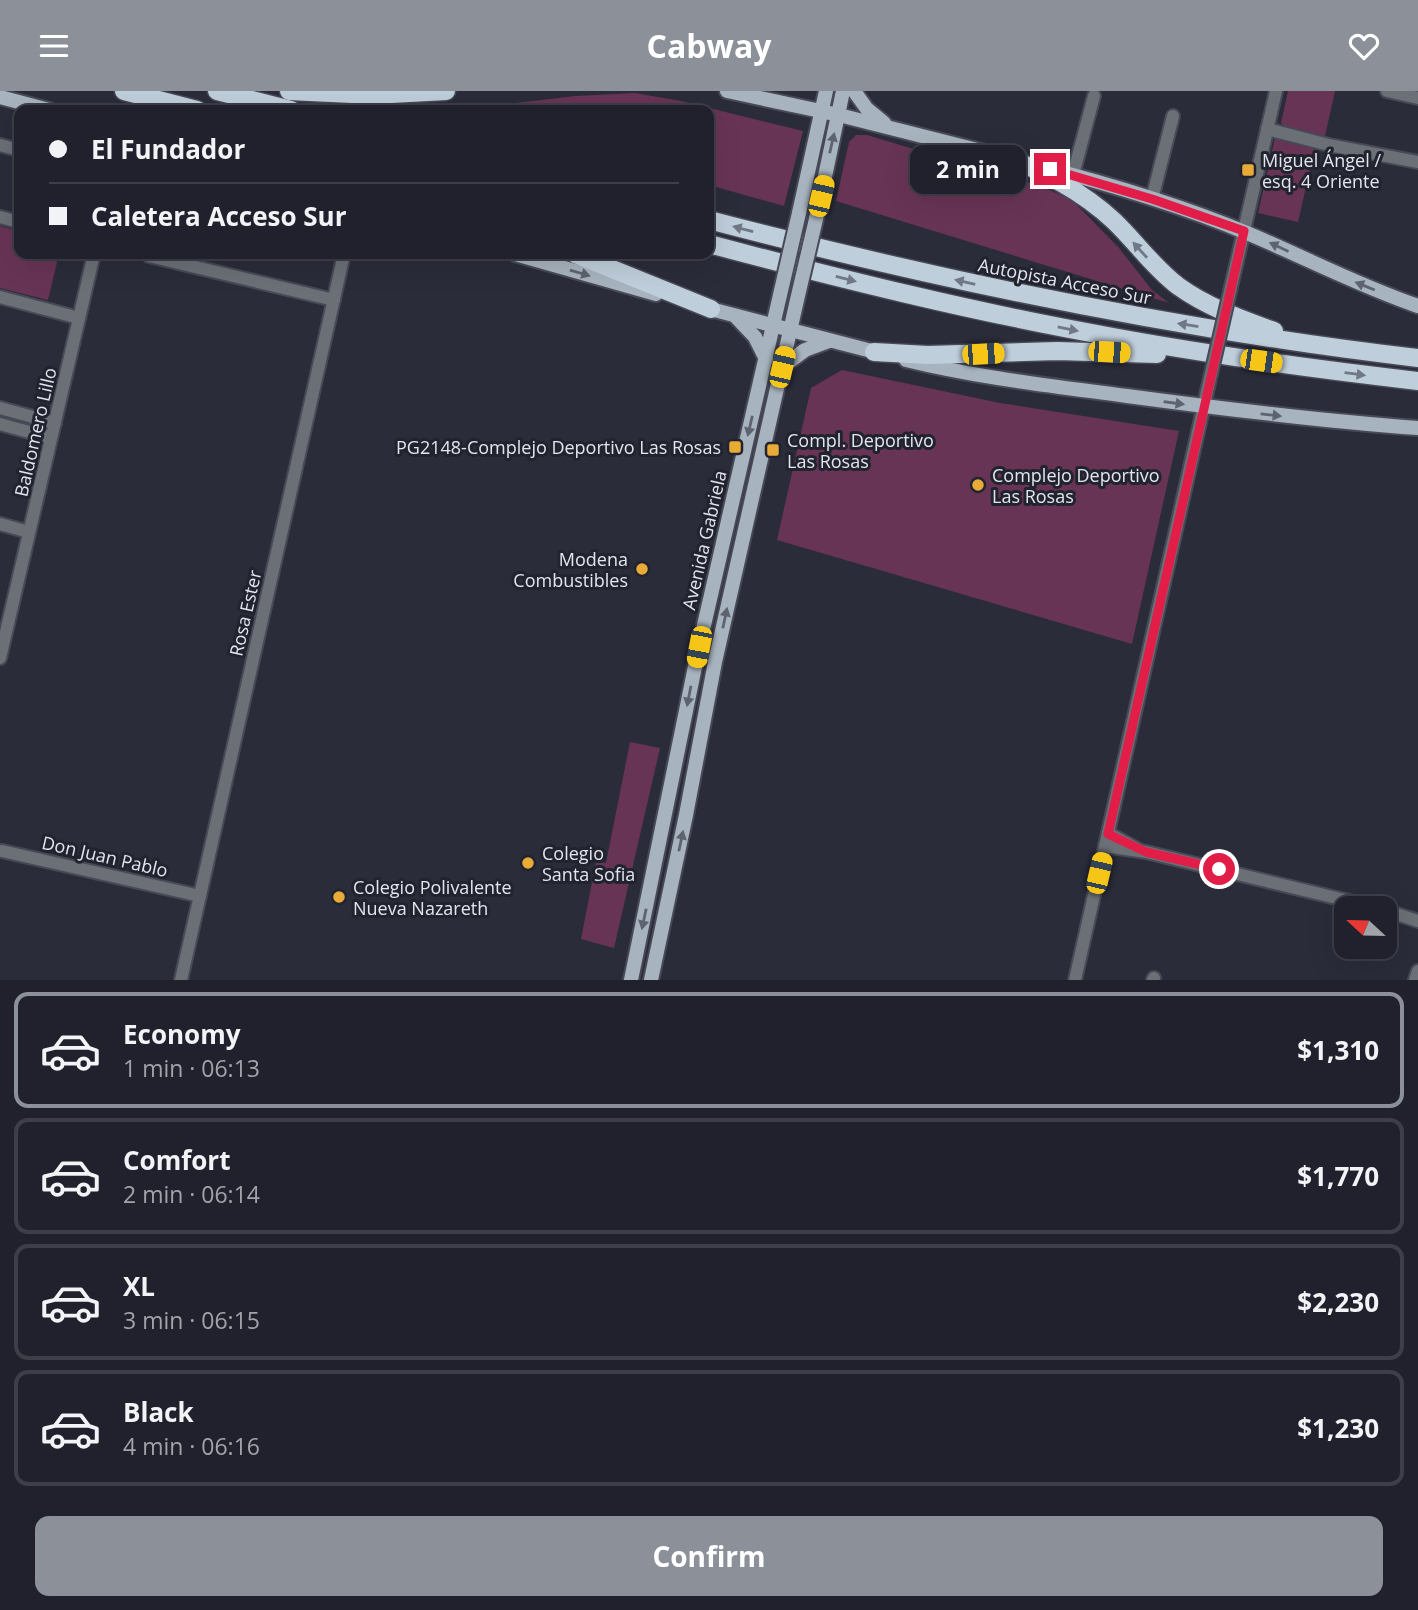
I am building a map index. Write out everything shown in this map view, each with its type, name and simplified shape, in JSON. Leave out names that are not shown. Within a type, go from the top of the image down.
[{"type":"highway","points":[[124,91],[178,105]]},
{"type":"highway","points":[[217,91],[272,105]]},
{"type":"highway","points":[[289,91],[373,95],[446,91]]},
{"type":"highway","points":[[167,102],[174,105]]},
{"type":"highway","points":[[1004,156],[1049,176],[1088,200],[1116,223],[1157,268],[1195,297],[1252,323],[1328,346]]},
{"type":"highway","name":"Autopista Acceso Sur","points":[[714,221],[896,267],[1054,301],[1170,322],[1418,358]]},
{"type":"highway","points":[[714,245],[990,313],[1108,336],[1239,358],[1418,381]]},
{"type":"highway","points":[[587,259],[711,309]]},
{"type":"highway","points":[[874,352],[928,355],[1084,352],[1239,358]]},
{"type":"main road","points":[[727,91],[839,114],[1004,156],[1152,199],[1244,231],[1359,284],[1418,306]]},
{"type":"main road","points":[[768,99],[792,91]]},
{"type":"main road","name":"Avenida Gabriela","points":[[631,980],[699,647],[827,91]]},
{"type":"main road","points":[[651,980],[723,627],[843,91]]},
{"type":"main road","points":[[855,91],[867,109],[891,128]]},
{"type":"main road","points":[[0,97],[30,105]]},
{"type":"main road","points":[[532,259],[831,341],[993,378],[1203,407],[1418,428]]},
{"type":"main road","points":[[735,316],[755,337],[766,359]]},
{"type":"main road","points":[[782,367],[805,350],[831,341]]},
{"type":"street","points":[[1075,980],[1276,91]]},
{"type":"street","points":[[1387,91],[1418,98]]},
{"type":"street","points":[[1073,175],[1094,96]]},
{"type":"street","points":[[1152,199],[1172,116]]},
{"type":"street","points":[[1267,129],[1329,145],[1418,162]]},
{"type":"street","name":"Baldomero Lillo","points":[[0,657],[93,259]]},
{"type":"street","points":[[162,259],[334,300]]},
{"type":"street","name":"Rosa Ester","points":[[181,980],[343,259]]},
{"type":"street","points":[[0,297],[79,318]]},
{"type":"street","points":[[0,408],[55,423]]},
{"type":"street","points":[[0,424],[51,438]]},
{"type":"street","points":[[0,524],[29,532]]},
{"type":"street","points":[[1106,840],[1334,897]]},
{"type":"street","name":"Don Juan Pablo","points":[[2,851],[200,896]]},
{"type":"street","points":[[1397,914],[1418,921]]},
{"type":"street","points":[[1415,980],[1418,971]]},
{"type":"shaded area","points":[[1288,91],[1335,91],[1325,136],[1286,128],[1281,123]]},
{"type":"shaded area","points":[[635,93],[697,105],[498,105],[575,96]]},
{"type":"shaded area","points":[[714,109],[803,131],[784,206],[714,186]]},
{"type":"shaded area","points":[[856,135],[867,135],[950,160],[953,155],[1072,200],[1119,248],[1152,290],[1169,303],[836,201],[849,142]]},
{"type":"shaded area","points":[[1275,138],[1315,147],[1298,222],[1258,213]]},
{"type":"shaded area","points":[[0,226],[14,230],[14,259],[58,259],[48,300],[0,288]]},
{"type":"shaded area","name":"Complejo Deportivo Las Rosas","points":[[842,370],[1000,403],[1179,431],[1132,644],[777,540],[811,388]]},
{"type":"shaded area","points":[[630,742],[660,748],[614,948],[581,939],[596,862],[606,863]]},
{"type":"place","name":"Miguel Ángel / esq. 4 Oriente","points":[[1248,170]]},
{"type":"place","name":"PG2148-Complejo Deportivo Las Rosas","points":[[735,447]]},
{"type":"place","name":"Compl. Deportivo Las Rosas","points":[[773,450]]},
{"type":"place","name":"Complejo Deportivo Las Rosas","points":[[978,485]]},
{"type":"place","name":"Modena Combustibles","points":[[642,569]]},
{"type":"place","name":"Colegio Santa Sofia","points":[[528,863]]},
{"type":"place","name":"Colegio Polivalente Nueva Nazareth","points":[[339,897]]},
{"type":"route","points":[[1050,169],[1152,199],[1244,231],[1108,834],[1146,852],[1219,869]]}]
